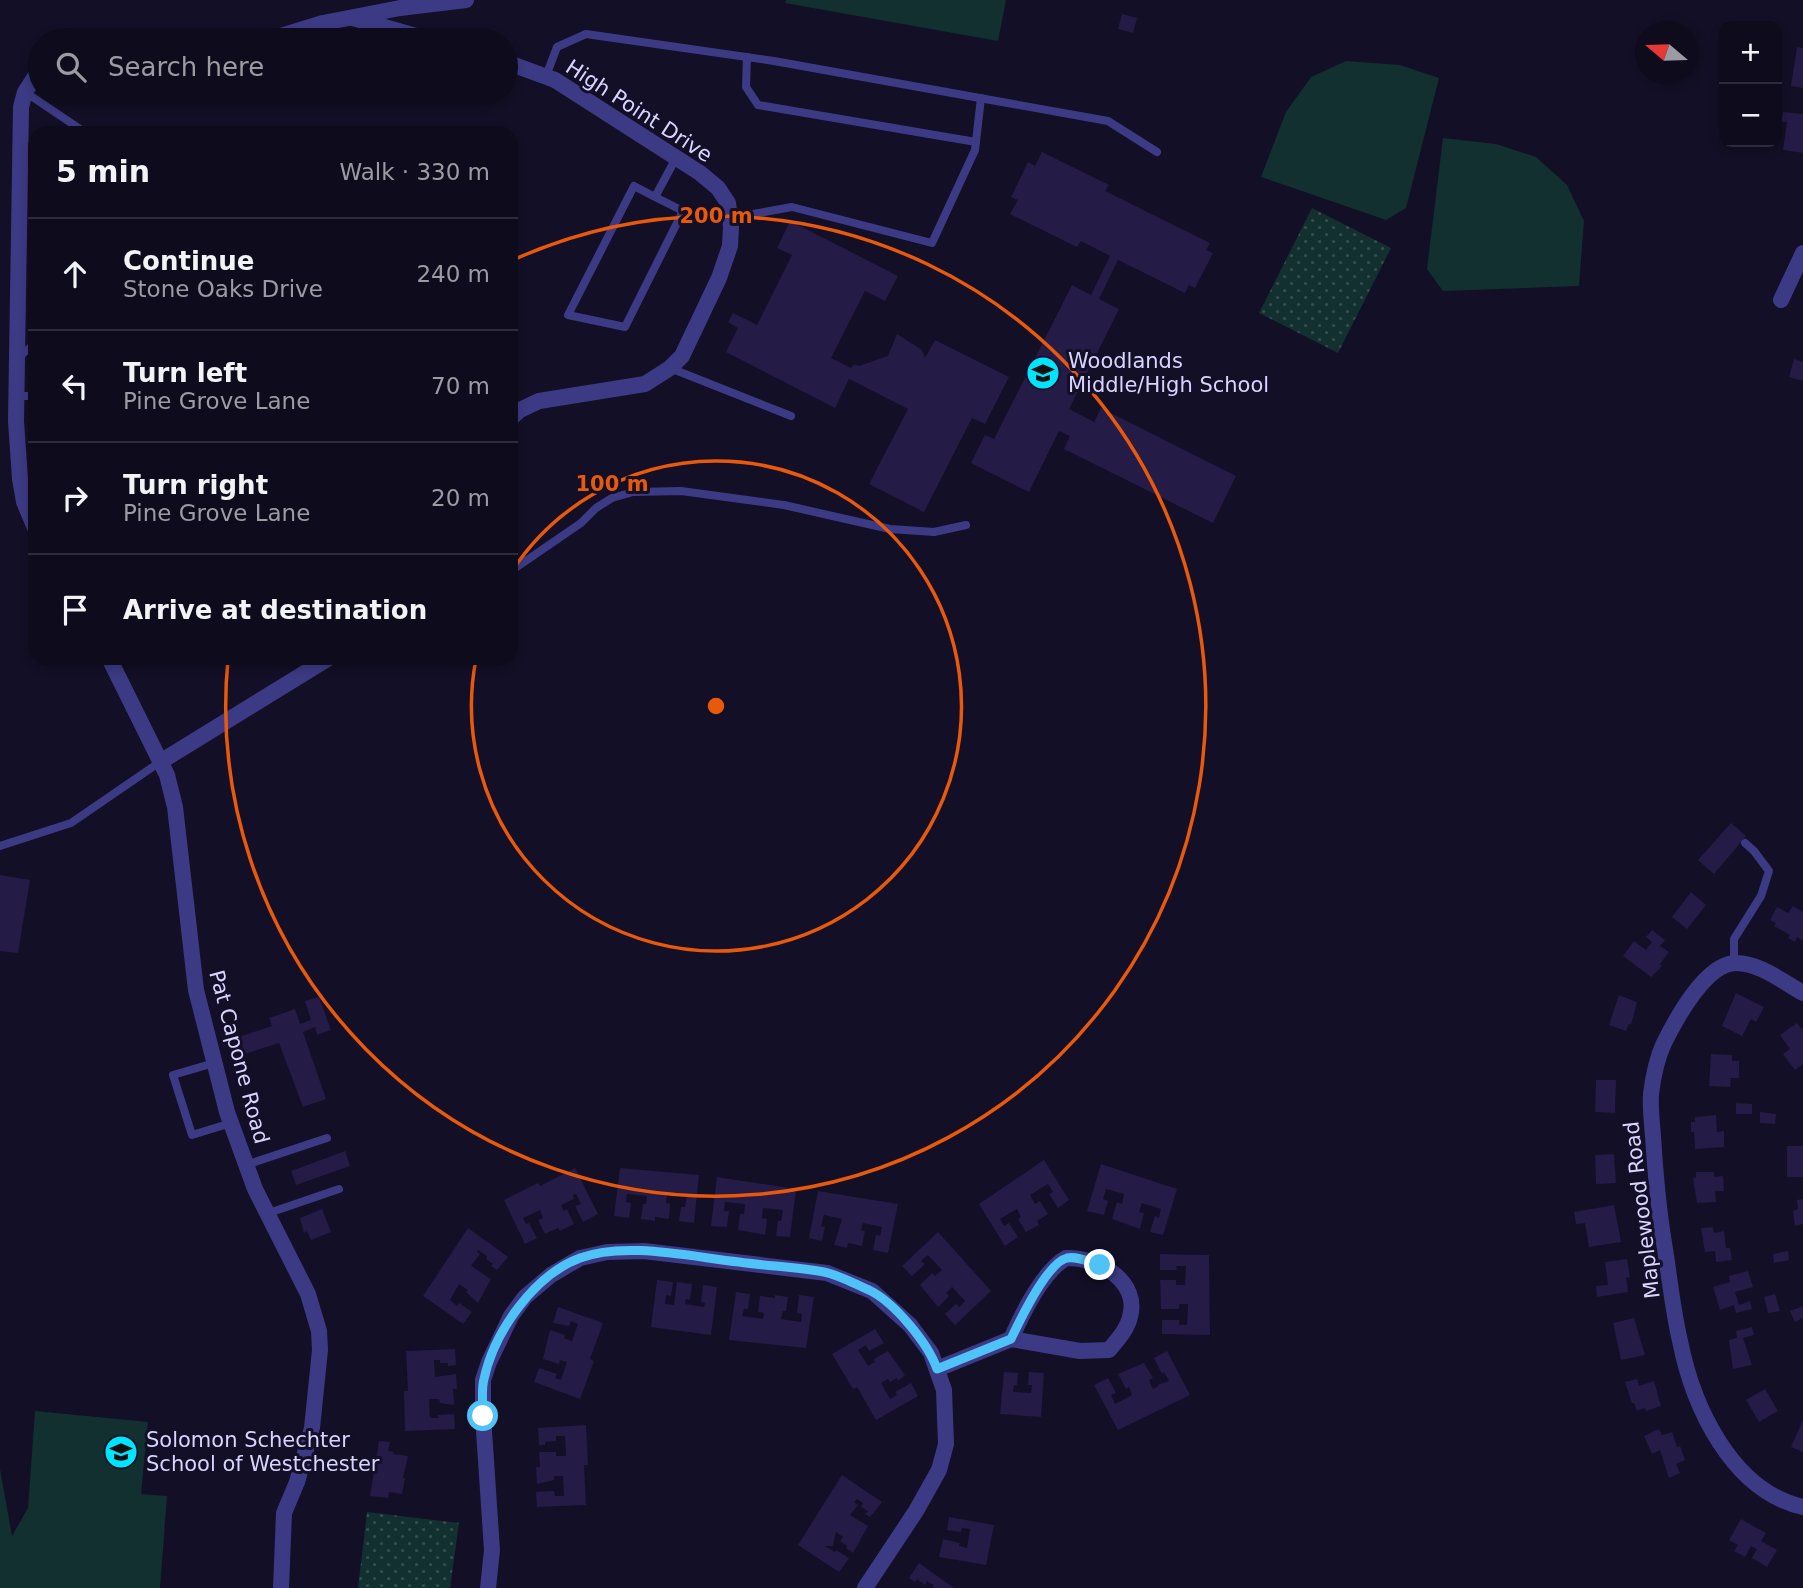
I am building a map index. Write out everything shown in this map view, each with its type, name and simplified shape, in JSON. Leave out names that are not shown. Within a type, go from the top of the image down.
[{"type":"street","points":[[307,28],[400,8],[466,0]]},
{"type":"street","points":[[351,17],[389,28]]},
{"type":"street","name":"High Point Drive","points":[[518,66],[555,80],[700,173],[718,188],[728,202],[730,218],[730,246],[719,278],[681,356],[670,368],[645,384],[539,401],[518,412]]},
{"type":"street","points":[[28,87],[21,107],[16,396],[20,479],[28,511]]},
{"type":"street","points":[[1782,300],[1803,253]]},
{"type":"street","name":"Pat Capone Road","points":[[112,665],[167,775],[175,807],[196,990],[231,1123],[266,1214],[308,1294],[319,1331],[320,1350],[312,1428],[297,1482],[284,1513],[281,1588]]},
{"type":"street","points":[[160,762],[318,665]]},
{"type":"street","points":[[1734,963],[1767,972],[1803,993]]},
{"type":"street","name":"Maplewood Road","points":[[1734,963],[1725,965],[1706,978],[1685,1006],[1663,1045],[1651,1097],[1657,1197],[1680,1342],[1691,1384],[1717,1438],[1743,1472],[1762,1490],[1789,1504],[1803,1507]]},
{"type":"street","points":[[488,1588],[492,1550],[483,1380],[511,1316],[525,1297],[551,1275],[580,1258],[607,1252],[644,1251],[827,1273],[872,1291],[910,1325],[932,1353],[944,1390],[946,1444],[939,1470],[916,1511],[865,1588]]},
{"type":"street","points":[[937,1369],[1011,1339],[1080,1351],[1109,1350],[1121,1336],[1130,1317],[1131,1299],[1122,1278],[1100,1265],[1076,1258],[1066,1258],[1055,1264],[1022,1314],[1011,1339]]},
{"type":"lane","points":[[546,76],[557,47],[586,34],[747,57],[1108,121],[1157,152]]},
{"type":"lane","points":[[747,57],[746,87],[758,105],[976,142]]},
{"type":"lane","points":[[730,218],[792,207],[932,243],[975,150],[981,98]]},
{"type":"lane","points":[[44,105],[76,126]]},
{"type":"lane","points":[[655,197],[677,158]]},
{"type":"lane","points":[[634,186],[655,197],[683,211],[625,327],[568,315],[634,186]]},
{"type":"lane","points":[[17,358],[28,349]]},
{"type":"lane","points":[[670,368],[791,416]]},
{"type":"lane","points":[[16,396],[28,396]]},
{"type":"lane","points":[[518,566],[581,523],[596,508],[612,498],[633,492],[681,491],[771,504],[890,529],[934,533],[966,525]]},
{"type":"lane","points":[[0,846],[71,823],[160,762]]},
{"type":"lane","points":[[1734,963],[1734,939],[1761,896],[1769,871],[1745,843]]},
{"type":"lane","points":[[214,1063],[173,1075],[192,1135],[231,1123]]},
{"type":"lane","points":[[246,1165],[327,1138]]},
{"type":"lane","points":[[266,1214],[339,1189]]},
{"type":"green space","points":[[786,0],[1006,0],[998,41],[785,3]]},
{"type":"green space","points":[[1346,61],[1400,65],[1439,78],[1406,208],[1386,220],[1261,177],[1286,112],[1311,77]]},
{"type":"green space","points":[[1443,138],[1496,144],[1536,157],[1567,185],[1584,221],[1579,286],[1443,291],[1427,269]]},
{"type":"green space","points":[[1312,208],[1391,248],[1338,353],[1259,313]]},
{"type":"green space","points":[[35,1411],[148,1422],[141,1494],[167,1496],[160,1588],[0,1588],[0,1469],[12,1536],[28,1508]]},
{"type":"green space","points":[[367,1512],[459,1523],[450,1588],[358,1588]]},
{"type":"building","points":[[1122,14],[1137,18],[1133,33],[1118,29]]},
{"type":"building","points":[[1797,47],[1803,48],[1803,88],[1791,86]]},
{"type":"building","points":[[1783,112],[1803,114],[1803,153],[1783,150],[1787,122],[1782,122]]},
{"type":"building","points":[[1042,152],[1109,185],[1105,191],[1210,243],[1206,250],[1213,253],[1195,288],[1189,285],[1185,293],[1118,260],[1099,299],[1119,309],[1069,409],[1094,422],[1101,408],[1236,476],[1213,523],[1064,449],[1070,436],[1059,431],[1029,492],[971,463],[985,435],[994,439],[1072,285],[1091,295],[1110,256],[1081,241],[1077,247],[1010,214],[1018,200],[1011,197],[1028,162],[1035,166]]},
{"type":"building","points":[[790,221],[898,276],[885,301],[865,291],[831,358],[851,368],[854,364],[859,366],[888,356],[897,334],[922,350],[925,358],[935,340],[1009,377],[985,424],[972,418],[924,512],[869,484],[908,409],[849,379],[835,408],[726,352],[738,328],[728,322],[733,313],[757,325],[792,255],[777,248]]},
{"type":"building","points":[[1794,359],[1803,362],[1803,381],[1789,377]]},
{"type":"building","points":[[1731,823],[1746,836],[1714,874],[1698,860]]},
{"type":"building","points":[[0,875],[30,880],[18,953],[0,951]]},
{"type":"building","points":[[1691,892],[1706,905],[1687,929],[1672,917]]},
{"type":"building","points":[[1793,906],[1803,912],[1803,941],[1797,937],[1795,942],[1788,938],[1790,935],[1774,926],[1776,923],[1770,920],[1777,907],[1788,913]]},
{"type":"building","points":[[1652,930],[1665,940],[1660,946],[1669,952],[1660,964],[1662,966],[1651,977],[1623,956],[1634,941],[1646,950],[1652,942],[1646,937]]},
{"type":"building","points":[[1736,993],[1764,1007],[1756,1022],[1751,1019],[1742,1036],[1722,1026]]},
{"type":"building","points":[[1619,995],[1637,1002],[1631,1025],[1629,1024],[1626,1031],[1609,1025]]},
{"type":"building","points":[[319,997],[331,1030],[317,1035],[315,1027],[303,1032],[326,1099],[303,1107],[279,1043],[245,1054],[239,1037],[272,1026],[269,1018],[295,1009],[300,1024],[311,1020],[305,1001]]},
{"type":"building","points":[[1797,1023],[1803,1031],[1803,1064],[1795,1070],[1783,1054],[1790,1049],[1780,1035]]},
{"type":"building","points":[[1711,1054],[1732,1055],[1732,1061],[1739,1061],[1739,1078],[1731,1078],[1730,1087],[1709,1086]]},
{"type":"building","points":[[1596,1080],[1616,1080],[1615,1113],[1595,1112]]},
{"type":"building","points":[[1736,1103],[1752,1104],[1752,1114],[1736,1114]]},
{"type":"building","points":[[1760,1112],[1776,1114],[1775,1124],[1760,1123]]},
{"type":"building","points":[[1716,1115],[1717,1132],[1724,1131],[1724,1147],[1695,1149],[1691,1122],[1695,1122],[1695,1117]]},
{"type":"building","points":[[1787,1146],[1803,1146],[1803,1177],[1787,1177]]},
{"type":"building","points":[[345,1151],[350,1166],[296,1185],[291,1171]]},
{"type":"building","points":[[1614,1154],[1616,1183],[1596,1184],[1595,1155]]},
{"type":"building","points":[[1044,1160],[1069,1200],[1058,1208],[1049,1194],[1053,1192],[1048,1184],[1030,1195],[1035,1204],[1040,1201],[1048,1214],[1037,1221],[1039,1225],[1026,1232],[1018,1219],[1021,1217],[1017,1209],[1000,1219],[1004,1226],[1009,1223],[1018,1237],[1005,1246],[979,1204]]},
{"type":"building","points":[[1101,1164],[1177,1189],[1163,1235],[1150,1232],[1155,1216],[1159,1218],[1161,1209],[1142,1203],[1139,1212],[1144,1213],[1140,1229],[1112,1219],[1117,1202],[1122,1204],[1124,1194],[1106,1189],[1103,1199],[1108,1201],[1104,1215],[1087,1211]]},
{"type":"building","points":[[575,1168],[598,1214],[583,1222],[575,1206],[581,1204],[576,1194],[573,1195],[574,1199],[561,1205],[564,1211],[567,1209],[574,1224],[545,1234],[538,1220],[543,1218],[540,1210],[523,1218],[537,1238],[525,1244],[504,1200]]},
{"type":"building","points":[[620,1168],[699,1175],[694,1223],[679,1221],[681,1207],[685,1207],[687,1195],[667,1193],[666,1203],[670,1204],[669,1219],[641,1219],[647,1196],[627,1194],[626,1202],[631,1203],[629,1218],[614,1216]]},
{"type":"building","points":[[1696,1172],[1714,1172],[1714,1177],[1723,1176],[1724,1191],[1715,1191],[1716,1202],[1697,1203],[1693,1178],[1696,1178]]},
{"type":"building","points":[[717,1177],[796,1189],[790,1237],[776,1236],[783,1210],[763,1208],[762,1218],[767,1219],[765,1235],[738,1230],[740,1214],[744,1214],[745,1204],[725,1202],[724,1211],[729,1211],[727,1227],[711,1226]]},
{"type":"building","points":[[818,1191],[898,1204],[888,1253],[873,1250],[876,1235],[880,1236],[882,1227],[863,1223],[861,1230],[865,1231],[862,1246],[848,1243],[847,1248],[834,1245],[842,1219],[824,1215],[821,1226],[825,1227],[822,1241],[809,1238]]},
{"type":"building","points":[[1803,1199],[1803,1224],[1795,1226],[1793,1211],[1798,1209],[1797,1200]]},
{"type":"building","points":[[1614,1205],[1621,1242],[1589,1247],[1585,1223],[1576,1224],[1574,1212]]},
{"type":"building","points":[[322,1209],[331,1232],[311,1240],[307,1231],[304,1233],[300,1218]]},
{"type":"building","points":[[1713,1227],[1714,1233],[1724,1231],[1726,1248],[1730,1248],[1732,1260],[1716,1262],[1715,1251],[1705,1252],[1701,1228]]},
{"type":"building","points":[[468,1228],[508,1257],[497,1270],[486,1259],[487,1256],[478,1250],[480,1254],[471,1266],[491,1279],[478,1303],[466,1292],[468,1290],[459,1284],[450,1300],[472,1312],[463,1324],[423,1296]]},
{"type":"building","points":[[938,1232],[991,1291],[955,1325],[945,1314],[956,1304],[959,1307],[965,1301],[952,1287],[946,1293],[949,1296],[938,1307],[920,1285],[932,1273],[935,1276],[942,1270],[928,1255],[921,1261],[925,1264],[912,1276],[902,1266]]},
{"type":"building","points":[[1788,1251],[1789,1260],[1774,1263],[1773,1254]]},
{"type":"building","points":[[1160,1254],[1209,1255],[1210,1335],[1162,1334],[1162,1320],[1179,1320],[1179,1325],[1187,1325],[1188,1304],[1179,1304],[1179,1309],[1161,1309],[1160,1280],[1176,1280],[1176,1285],[1185,1285],[1186,1266],[1176,1266],[1177,1270],[1160,1270]]},
{"type":"building","points":[[1627,1259],[1630,1277],[1626,1278],[1628,1292],[1597,1297],[1596,1286],[1608,1285],[1605,1262]]},
{"type":"building","points":[[1748,1271],[1753,1287],[1735,1292],[1739,1305],[1750,1301],[1752,1309],[1736,1313],[1734,1305],[1720,1310],[1713,1287],[1730,1282],[1729,1276]]},
{"type":"building","points":[[657,1280],[673,1282],[671,1296],[666,1295],[665,1304],[674,1305],[677,1282],[692,1284],[690,1300],[686,1299],[685,1304],[704,1307],[705,1303],[701,1302],[703,1285],[717,1287],[711,1335],[651,1327]]},
{"type":"building","points":[[736,1292],[750,1294],[748,1309],[744,1309],[742,1316],[763,1319],[764,1313],[758,1312],[760,1296],[775,1298],[775,1295],[788,1297],[786,1311],[783,1311],[781,1319],[801,1322],[802,1314],[797,1313],[799,1295],[814,1297],[806,1348],[729,1340]]},
{"type":"building","points":[[1775,1294],[1780,1311],[1768,1313],[1764,1297]]},
{"type":"building","points":[[1803,1306],[1803,1318],[1795,1322],[1790,1311]]},
{"type":"building","points":[[558,1307],[603,1323],[590,1359],[594,1361],[580,1399],[534,1382],[539,1368],[557,1374],[555,1378],[561,1380],[567,1362],[560,1360],[559,1364],[543,1359],[550,1330],[565,1335],[564,1338],[572,1341],[578,1324],[571,1321],[569,1326],[553,1323]]},
{"type":"building","points":[[1634,1318],[1645,1355],[1621,1360],[1613,1323]]},
{"type":"building","points":[[1752,1327],[1754,1335],[1743,1338],[1752,1365],[1733,1369],[1729,1340],[1737,1338],[1736,1331]]},
{"type":"building","points":[[875,1329],[884,1343],[869,1351],[866,1345],[858,1350],[868,1366],[888,1351],[905,1375],[898,1381],[897,1378],[890,1382],[888,1379],[881,1383],[890,1399],[897,1395],[895,1392],[911,1383],[918,1396],[876,1420],[857,1387],[853,1389],[832,1354]]},
{"type":"building","points":[[455,1349],[456,1365],[448,1366],[448,1363],[434,1360],[435,1377],[456,1374],[454,1405],[440,1403],[439,1399],[429,1399],[430,1418],[454,1414],[455,1429],[405,1431],[404,1391],[408,1391],[406,1351]]},
{"type":"building","points":[[1167,1351],[1190,1395],[1118,1430],[1094,1385],[1108,1378],[1116,1393],[1111,1395],[1115,1404],[1132,1395],[1118,1374],[1144,1363],[1153,1378],[1149,1380],[1153,1389],[1169,1381],[1154,1358]]},
{"type":"building","points":[[1004,1372],[1018,1373],[1013,1392],[1031,1393],[1032,1385],[1028,1385],[1029,1372],[1044,1373],[1041,1417],[1000,1414]]},
{"type":"building","points":[[1637,1379],[1639,1386],[1654,1381],[1661,1406],[1637,1411],[1625,1382]]},
{"type":"building","points":[[1765,1389],[1778,1411],[1759,1422],[1746,1400]]},
{"type":"building","points":[[1803,1420],[1803,1452],[1791,1447]]},
{"type":"building","points":[[586,1425],[586,1505],[537,1507],[536,1492],[554,1491],[555,1496],[564,1496],[563,1476],[554,1476],[554,1480],[537,1484],[539,1452],[556,1452],[556,1456],[566,1456],[565,1436],[556,1436],[556,1441],[539,1445],[538,1428]]},
{"type":"building","points":[[1659,1429],[1662,1435],[1672,1432],[1685,1460],[1676,1464],[1680,1473],[1669,1478],[1660,1450],[1652,1454],[1644,1436]]},
{"type":"building","points":[[379,1441],[390,1442],[388,1451],[394,1452],[393,1454],[408,1456],[402,1494],[389,1492],[388,1498],[370,1496]]},
{"type":"building","points":[[842,1475],[882,1502],[870,1517],[865,1514],[868,1511],[861,1507],[863,1503],[857,1499],[854,1502],[858,1505],[850,1515],[868,1526],[853,1553],[840,1541],[843,1537],[836,1532],[833,1546],[825,1546],[849,1558],[839,1572],[798,1545]]},
{"type":"building","points":[[949,1517],[994,1525],[986,1565],[939,1557],[943,1539],[960,1543],[959,1546],[967,1548],[970,1529],[962,1528],[961,1532],[947,1530]]},
{"type":"building","points":[[1741,1519],[1766,1533],[1761,1541],[1777,1550],[1767,1567],[1752,1558],[1757,1549],[1751,1546],[1745,1557],[1734,1551],[1738,1545],[1729,1540]]},
{"type":"building","points":[[919,1563],[954,1588],[932,1588],[934,1586],[927,1581],[925,1585],[917,1579],[915,1582],[909,1578]]},
{"type":"place","name":"Woodlands Middle/High School","points":[[1043,373]]},
{"type":"place","name":"Solomon Schechter School of Westchester","points":[[121,1452]]},
{"type":"route","points":[[483,1416],[483,1380],[511,1316],[525,1297],[551,1275],[580,1258],[607,1252],[644,1251],[827,1273],[872,1291],[910,1325],[932,1353],[937,1369],[1011,1339],[1022,1314],[1055,1264],[1066,1258],[1076,1258],[1100,1265]]}]
